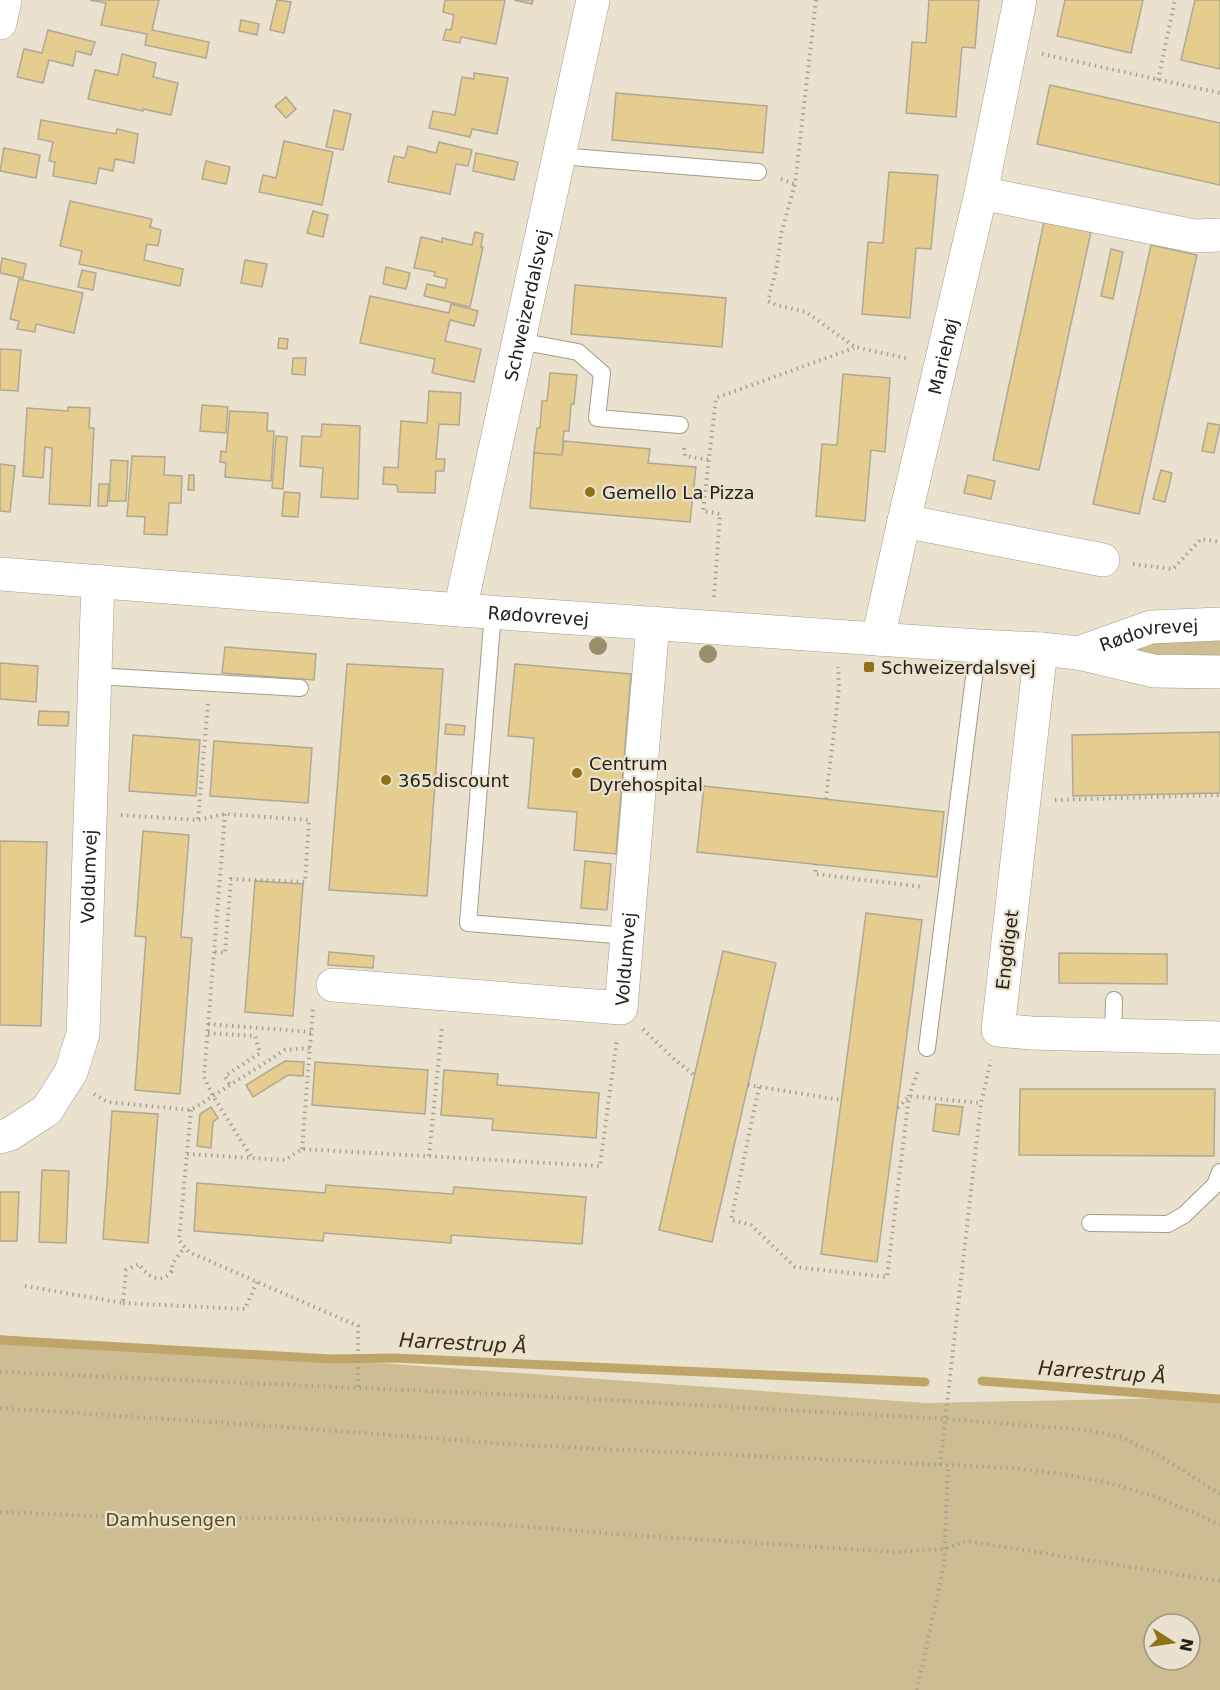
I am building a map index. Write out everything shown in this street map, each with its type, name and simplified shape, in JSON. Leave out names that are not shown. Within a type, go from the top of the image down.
[{"type":"street","points":[[0,23],[5,0]]},
{"type":"street","name":"Schweizerdalsvej","points":[[460,610],[593,0]]},
{"type":"street","name":"Mariehøj","points":[[878,639],[981,193],[1020,0]]},
{"type":"street","points":[[981,193],[1194,236],[1220,235]]},
{"type":"street","points":[[904,521],[1103,560]]},
{"type":"street","name":"Rødovrevej","points":[[0,574],[460,610],[1041,649],[1078,653],[1154,671],[1220,672]]},
{"type":"street","name":"Voldumvej","points":[[0,1137],[10,1134],[47,1110],[71,1072],[82,1034],[98,581]]},
{"type":"street","name":"Voldumvej","points":[[333,985],[621,1008],[653,623]]},
{"type":"street","name":"Rødovrevej","points":[[1078,653],[1150,627],[1220,624]]},
{"type":"street","name":"Engdiget","points":[[998,1030],[1041,649]]},
{"type":"street","points":[[998,1030],[1113,1036],[1220,1038]]},
{"type":"lane","points":[[559,156],[758,172]]},
{"type":"lane","points":[[519,341],[578,352],[602,373],[597,418],[680,425]]},
{"type":"lane","points":[[493,612],[468,923],[627,936]]},
{"type":"lane","points":[[927,1048],[978,646]]},
{"type":"lane","points":[[95,676],[300,688]]},
{"type":"lane","points":[[1113,1036],[1114,1000]]},
{"type":"lane","points":[[1090,1223],[1168,1224],[1184,1215],[1215,1185],[1220,1172]]},
{"type":"path","points":[[816,0],[795,184],[781,234],[777,266],[768,300],[776,305],[806,312],[855,347],[940,365]]},
{"type":"path","points":[[1158,80],[1175,0]]},
{"type":"path","points":[[1010,47],[1220,93]]},
{"type":"path","points":[[711,627],[720,514],[704,511],[716,398],[855,347]]},
{"type":"path","points":[[1103,560],[1173,569],[1202,538],[1220,542]]},
{"type":"path","points":[[198,820],[209,683]]},
{"type":"path","points":[[826,799],[839,688]]},
{"type":"path","points":[[1024,801],[1220,795]]},
{"type":"path","points":[[90,813],[198,820],[225,814],[309,820],[305,882],[231,879],[225,953],[214,952]]},
{"type":"path","points":[[225,814],[204,1077],[213,1096],[252,1158]]},
{"type":"path","points":[[816,864],[815,874],[947,889]]},
{"type":"path","points":[[302,1149],[315,981],[333,985]]},
{"type":"path","points":[[429,1156],[445,994]]},
{"type":"path","points":[[621,1008],[694,1075]]},
{"type":"path","points":[[187,1154],[285,1160],[302,1149],[600,1166],[621,1008]]},
{"type":"path","points":[[208,1024],[311,1032]]},
{"type":"path","points":[[940,1465],[981,1103],[998,1030]]},
{"type":"path","points":[[208,1033],[255,1036],[260,1053],[225,1076],[230,1085]]},
{"type":"path","points":[[67,1079],[108,1102],[191,1110],[285,1050],[310,1048]]},
{"type":"path","points":[[748,1085],[841,1100]]},
{"type":"path","points":[[759,1086],[731,1220],[752,1225],[795,1267],[887,1277],[909,1096]]},
{"type":"path","points":[[909,1096],[981,1103]]},
{"type":"path","points":[[898,1108],[909,1096]]},
{"type":"path","points":[[191,1110],[179,1240],[189,1252],[358,1326],[358,1388]]},
{"type":"path","points":[[123,1303],[126,1270],[139,1264],[150,1276],[159,1279],[172,1271],[174,1263],[185,1247]]},
{"type":"path","points":[[25,1286],[123,1303],[245,1309],[257,1282]]},
{"type":"path","points":[[0,1372],[518,1395],[946,1419],[1085,1430],[1121,1437],[1160,1456],[1220,1494]]},
{"type":"path","points":[[0,1408],[520,1445],[1012,1468],[1079,1477],[1129,1488],[1185,1508],[1220,1525]]},
{"type":"path","points":[[917,1690],[944,1565],[948,1466]]},
{"type":"path","points":[[0,1512],[493,1524],[893,1552],[945,1549],[966,1541],[1220,1581]]},
{"type":"green space","points":[[1220,635],[1220,662],[1175,663],[1118,646]]},
{"type":"green space","name":"Damhusengen","points":[[0,1335],[926,1403],[1220,1397],[1220,1690],[0,1690]]},
{"type":"building","points":[[90,0],[159,0],[152,30],[209,42],[206,58],[145,45],[147,34],[101,25],[106,3]]},
{"type":"building","points":[[277,0],[291,2],[284,33],[270,30]]},
{"type":"building","points":[[445,0],[505,0],[496,44],[461,37],[460,43],[443,40],[446,29],[451,30],[454,15],[443,12]]},
{"type":"building","points":[[514,0],[533,0],[532,4]]},
{"type":"building","points":[[929,0],[979,0],[975,48],[962,47],[956,117],[906,113],[912,42],[926,43]]},
{"type":"building","points":[[1065,0],[1143,0],[1131,53],[1057,36]]},
{"type":"building","points":[[1195,0],[1220,0],[1220,69],[1181,60]]},
{"type":"building","points":[[241,20],[259,24],[257,35],[239,31]]},
{"type":"building","points":[[48,30],[95,42],[91,55],[76,51],[73,66],[49,60],[43,83],[17,77],[24,49],[42,53]]},
{"type":"building","points":[[122,54],[156,63],[153,77],[178,83],[171,115],[88,99],[95,70],[118,75]]},
{"type":"building","points":[[474,73],[508,78],[497,134],[472,129],[470,137],[429,128],[433,111],[455,115],[462,77],[474,79]]},
{"type":"building","points":[[1050,85],[1220,123],[1220,185],[1037,144]]},
{"type":"building","points":[[616,93],[767,106],[763,153],[612,140]]},
{"type":"building","points":[[286,97],[296,109],[286,118],[275,106]]},
{"type":"building","points":[[334,110],[351,114],[343,150],[326,147]]},
{"type":"building","points":[[41,120],[116,134],[117,129],[138,134],[134,163],[115,159],[113,171],[99,168],[96,184],[53,176],[55,162],[49,161],[53,142],[38,139]]},
{"type":"building","points":[[284,141],[333,152],[322,205],[259,192],[263,175],[276,178]]},
{"type":"building","points":[[439,142],[472,150],[468,166],[456,164],[450,194],[388,182],[394,156],[405,158],[408,146],[436,153]]},
{"type":"building","points":[[4,148],[40,155],[36,178],[0,171]]},
{"type":"building","points":[[476,153],[518,162],[514,180],[473,171]]},
{"type":"building","points":[[206,161],[230,167],[226,184],[202,179]]},
{"type":"building","points":[[889,172],[938,175],[931,249],[916,248],[910,318],[862,314],[868,242],[883,243]]},
{"type":"building","points":[[70,201],[152,219],[150,227],[161,230],[158,246],[147,244],[144,260],[183,269],[180,286],[79,264],[82,251],[60,246]]},
{"type":"building","points":[[313,211],[328,215],[323,237],[307,233]]},
{"type":"building","points":[[1044,222],[1091,232],[1039,470],[993,460]]},
{"type":"building","points":[[475,232],[483,234],[481,247],[483,247],[470,307],[424,296],[427,284],[445,288],[447,279],[434,276],[435,272],[414,268],[421,237],[442,242],[442,238],[472,245]]},
{"type":"building","points":[[1151,245],[1197,255],[1139,514],[1093,504]]},
{"type":"building","points":[[1111,249],[1123,252],[1113,299],[1101,296]]},
{"type":"building","points":[[2,258],[26,264],[23,278],[0,273]]},
{"type":"building","points":[[245,260],[267,264],[262,287],[241,283]]},
{"type":"building","points":[[386,267],[410,273],[406,289],[383,284]]},
{"type":"building","points":[[82,270],[96,273],[93,290],[78,287]]},
{"type":"building","points":[[19,279],[83,293],[74,333],[36,324],[35,332],[17,329],[19,321],[10,319]]},
{"type":"building","points":[[575,285],[726,298],[722,347],[571,334]]},
{"type":"building","points":[[370,296],[449,313],[451,304],[478,311],[474,326],[450,320],[445,341],[481,349],[474,382],[432,373],[435,359],[360,343]]},
{"type":"building","points":[[279,338],[288,339],[287,349],[278,348]]},
{"type":"building","points":[[0,349],[21,350],[18,391],[0,390]]},
{"type":"building","points":[[293,358],[306,358],[305,375],[292,374]]},
{"type":"building","points":[[550,373],[577,375],[574,404],[571,404],[569,431],[564,431],[562,455],[534,453],[537,428],[540,428],[542,401],[547,401]]},
{"type":"building","points":[[843,374],[890,378],[885,452],[871,450],[865,521],[816,516],[822,444],[837,445]]},
{"type":"building","points":[[429,391],[461,393],[459,425],[439,424],[436,459],[445,459],[444,471],[436,471],[435,493],[398,492],[397,485],[383,484],[384,467],[398,468],[401,421],[427,423]]},
{"type":"building","points":[[202,405],[228,407],[226,433],[200,431]]},
{"type":"building","points":[[68,407],[90,408],[89,428],[94,428],[90,506],[49,504],[52,448],[45,447],[43,478],[23,476],[27,408],[68,411]]},
{"type":"building","points":[[230,411],[268,413],[267,431],[274,431],[271,481],[225,477],[226,463],[220,462],[221,451],[226,452]]},
{"type":"building","points":[[1208,423],[1220,425],[1214,453],[1202,451]]},
{"type":"building","points":[[322,424],[360,426],[358,499],[321,497],[323,468],[300,466],[302,436],[321,437]]},
{"type":"building","points":[[276,436],[287,437],[283,489],[272,488]]},
{"type":"building","points":[[564,441],[650,449],[648,463],[696,467],[690,522],[530,508],[534,453],[562,455]]},
{"type":"building","points":[[132,456],[165,457],[164,475],[182,476],[181,503],[169,503],[167,535],[144,534],[145,517],[127,516]]},
{"type":"building","points":[[111,460],[128,461],[126,501],[109,501]]},
{"type":"building","points":[[0,464],[15,466],[10,512],[0,511]]},
{"type":"building","points":[[1161,470],[1172,473],[1165,502],[1153,499]]},
{"type":"building","points":[[189,475],[194,475],[194,490],[188,490]]},
{"type":"building","points":[[968,475],[995,481],[991,499],[964,493]]},
{"type":"building","points":[[99,484],[109,484],[107,506],[98,506]]},
{"type":"building","points":[[284,492],[300,493],[298,517],[282,516]]},
{"type":"building","points":[[225,647],[316,654],[314,680],[222,673]]},
{"type":"building","points":[[0,663],[38,666],[36,702],[0,699]]},
{"type":"building","name":"365discount","points":[[347,664],[443,669],[427,896],[329,890]]},
{"type":"building","name":"Centrum Dyrehospital","points":[[515,664],[631,674],[616,854],[574,850],[577,812],[528,808],[534,738],[508,736]]},
{"type":"building","points":[[39,711],[69,712],[68,726],[38,725]]},
{"type":"building","points":[[446,724],[465,726],[464,735],[445,734]]},
{"type":"building","points":[[1220,732],[1220,793],[1073,796],[1072,735]]},
{"type":"building","points":[[133,735],[200,740],[196,796],[129,791]]},
{"type":"building","points":[[214,741],[312,748],[308,803],[210,796]]},
{"type":"building","points":[[704,786],[944,812],[937,877],[697,852]]},
{"type":"building","points":[[143,831],[189,835],[181,937],[192,938],[180,1094],[135,1090],[146,937],[135,936]]},
{"type":"building","points":[[0,841],[47,842],[41,1026],[0,1025]]},
{"type":"building","points":[[585,861],[611,864],[607,910],[581,908]]},
{"type":"building","points":[[255,881],[303,884],[293,1016],[245,1012]]},
{"type":"building","points":[[866,913],[922,920],[877,1262],[821,1254]]},
{"type":"building","points":[[723,951],[776,963],[712,1242],[659,1230]]},
{"type":"building","points":[[329,952],[374,956],[373,968],[328,965]]},
{"type":"building","points":[[1059,953],[1167,954],[1167,984],[1059,983]]},
{"type":"building","points":[[285,1061],[304,1062],[303,1076],[288,1075],[253,1097],[246,1085]]},
{"type":"building","points":[[315,1062],[428,1070],[425,1114],[312,1105]]},
{"type":"building","points":[[444,1070],[498,1074],[497,1085],[599,1093],[596,1138],[492,1130],[493,1119],[441,1115]]},
{"type":"building","points":[[1020,1089],[1215,1089],[1214,1156],[1019,1155]]},
{"type":"building","points":[[936,1104],[963,1107],[959,1135],[933,1131]]},
{"type":"building","points":[[211,1107],[218,1118],[213,1122],[211,1148],[197,1146],[200,1114]]},
{"type":"building","points":[[112,1111],[158,1114],[148,1243],[103,1239]]},
{"type":"building","points":[[42,1170],[69,1171],[66,1243],[39,1242]]},
{"type":"building","points":[[197,1183],[325,1193],[326,1185],[453,1194],[454,1187],[586,1197],[582,1244],[451,1235],[451,1243],[324,1233],[323,1241],[194,1231]]},
{"type":"building","points":[[0,1192],[19,1192],[17,1241],[0,1241]]},
{"type":"waterway","name":"Harrestrup Å","points":[[0,1340],[331,1359],[394,1358],[925,1382]]},
{"type":"waterway","name":"Harrestrup Å","points":[[982,1381],[1220,1399]]},
{"type":"place","name":"Gemello La Pizza","points":[[590,492]]},
{"type":"place","name":"Schweizerdalsvej","points":[[869,667]]},
{"type":"place","name":"Centrum Dyrehospital","points":[[577,773]]},
{"type":"place","name":"365discount","points":[[386,780]]}]
